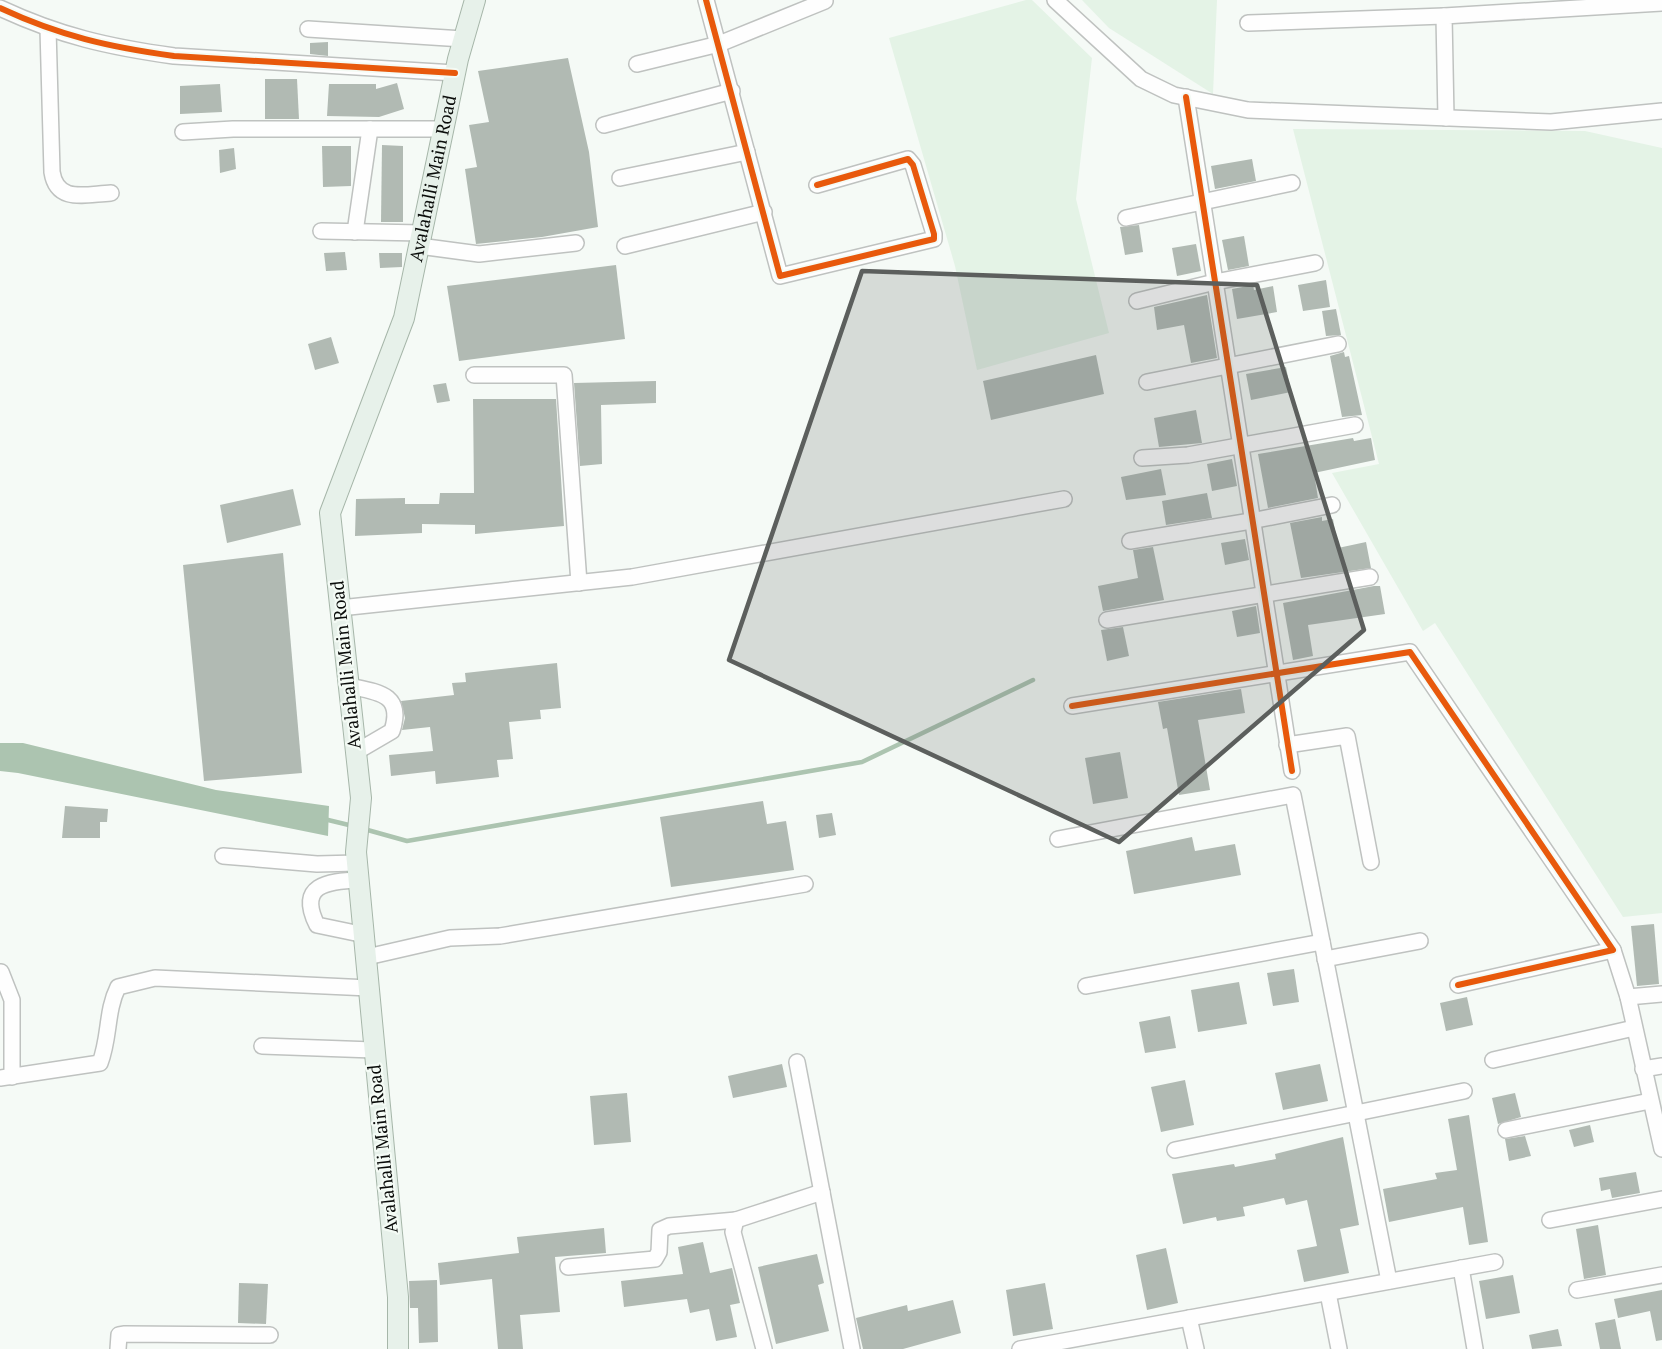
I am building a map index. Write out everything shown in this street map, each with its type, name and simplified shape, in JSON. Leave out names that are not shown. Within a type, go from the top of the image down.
[{"type":"main road","name":"Avalahalli Main Road","points":[[398,1349],[398,1297],[373,1050],[368,957],[358,865],[361,798],[330,513],[404,318],[462,39],[475,0]]},
{"type":"street","points":[[706,0],[780,276],[934,239],[912,165],[908,159],[817,185]]},
{"type":"street","points":[[1055,0],[1141,79],[1174,95],[1248,110],[1551,122],[1662,111]]},
{"type":"street","points":[[637,64],[718,44],[825,1]]},
{"type":"street","points":[[1248,23],[1444,16],[1662,3]]},
{"type":"street","points":[[0,8],[48,29],[100,44],[174,56],[455,72]]},
{"type":"street","points":[[1444,16],[1446,118]]},
{"type":"street","points":[[48,29],[52,172],[56,186],[59,191],[66,194],[111,193]]},
{"type":"street","points":[[308,29],[462,39]]},
{"type":"street","points":[[604,125],[732,91]]},
{"type":"street","points":[[1186,97],[1251,522],[1292,771]]},
{"type":"street","points":[[183,132],[233,129],[443,129]]},
{"type":"street","points":[[355,232],[370,129]]},
{"type":"street","points":[[620,178],[747,152]]},
{"type":"street","points":[[1126,218],[1292,183]]},
{"type":"street","points":[[625,246],[764,212]]},
{"type":"street","points":[[321,231],[355,232],[421,240],[479,254],[576,243]]},
{"type":"street","points":[[1137,301],[1215,282],[1315,263]]},
{"type":"street","points":[[1148,382],[1338,344]]},
{"type":"street","points":[[474,375],[564,375],[579,583]]},
{"type":"street","points":[[1142,458],[1188,455],[1355,425]]},
{"type":"street","points":[[340,608],[579,583],[666,571],[1064,499]]},
{"type":"street","points":[[1130,541],[1251,522],[1332,505]]},
{"type":"street","points":[[1107,620],[1370,576]]},
{"type":"street","points":[[1072,706],[1410,652],[1613,950],[1628,997],[1650,1101],[1661,1139]]},
{"type":"street","points":[[349,686],[384,695],[393,703],[397,716],[392,730],[356,752]]},
{"type":"street","points":[[1287,745],[1347,736],[1371,862]]},
{"type":"street","points":[[1058,839],[1293,795],[1389,1281]]},
{"type":"street","points":[[223,856],[358,865]]},
{"type":"street","points":[[358,865],[317,887],[310,898],[312,914],[317,925],[365,935]]},
{"type":"street","points":[[368,957],[450,938],[500,936],[805,884]]},
{"type":"street","points":[[1325,959],[1420,941]]},
{"type":"street","points":[[1086,986],[1322,942]]},
{"type":"street","points":[[1458,985],[1613,950]]},
{"type":"street","points":[[1,972],[12,1000],[6,1078],[100,1063],[110,1025],[110,1004],[118,987],[136,980],[155,978],[369,988]]},
{"type":"street","points":[[1628,997],[1662,994]]},
{"type":"street","points":[[1493,1059],[1634,1028]]},
{"type":"street","points":[[262,1046],[373,1050]]},
{"type":"street","points":[[797,1062],[852,1349]]},
{"type":"street","points":[[1643,1069],[1662,1066]]},
{"type":"street","points":[[1175,1150],[1464,1091]]},
{"type":"street","points":[[1506,1130],[1650,1101]]},
{"type":"street","points":[[568,1267],[655,1259],[660,1230],[669,1226],[736,1220],[822,1192]]},
{"type":"street","points":[[1550,1220],[1662,1199]]},
{"type":"street","points":[[736,1220],[732,1232],[764,1349]]},
{"type":"street","points":[[1020,1349],[1495,1262]]},
{"type":"street","points":[[1461,1268],[1475,1349]]},
{"type":"street","points":[[1577,1290],[1662,1275]]},
{"type":"street","points":[[1328,1293],[1339,1349]]},
{"type":"street","points":[[1189,1318],[1196,1349]]},
{"type":"street","points":[[118,1349],[119,1335],[125,1334],[270,1335]]},
{"type":"highlighted area","points":[[862,271],[1257,285],[1364,630],[1119,842],[729,660]]},
{"type":"shaded area","points":[[1032,0],[1092,58],[1076,199],[1109,333],[977,370],[955,266],[889,38]]},
{"type":"shaded area","points":[[1082,0],[1217,0],[1213,94],[1109,28]]},
{"type":"shaded area","points":[[1293,129],[1585,131],[1662,148],[1662,913],[1623,917],[1435,623],[1423,631],[1332,473],[1379,464]]},
{"type":"shaded area","points":[[0,743],[23,743],[216,790],[329,806],[328,836],[0,771]]},
{"type":"building","points":[[328,42],[328,56],[310,54],[310,43]]},
{"type":"building","points":[[568,58],[589,152],[598,227],[542,237],[476,244],[465,169],[477,167],[469,125],[489,122],[478,71]]},
{"type":"building","points":[[265,79],[297,79],[299,119],[265,119]]},
{"type":"building","points":[[397,83],[404,109],[379,117],[327,116],[329,84],[376,84],[376,89]]},
{"type":"building","points":[[220,84],[222,112],[180,114],[180,86]]},
{"type":"building","points":[[382,145],[403,146],[403,222],[381,222]]},
{"type":"building","points":[[322,146],[351,146],[351,186],[323,187]]},
{"type":"building","points":[[234,148],[236,169],[220,173],[219,150]]},
{"type":"building","points":[[1252,159],[1256,181],[1215,189],[1211,166]]},
{"type":"building","points":[[1139,225],[1143,252],[1125,255],[1120,227]]},
{"type":"building","points":[[1244,236],[1249,266],[1228,270],[1222,240]]},
{"type":"building","points":[[1196,244],[1201,271],[1177,276],[1172,248]]},
{"type":"building","points":[[345,252],[347,270],[326,271],[324,253]]},
{"type":"building","points":[[379,253],[402,253],[402,267],[380,268]]},
{"type":"building","points":[[616,265],[625,339],[459,361],[447,286]]},
{"type":"building","points":[[1326,280],[1330,307],[1303,311],[1298,285]]},
{"type":"building","points":[[1253,285],[1254,290],[1273,286],[1277,312],[1237,319],[1232,289]]},
{"type":"building","points":[[1207,295],[1217,358],[1191,363],[1184,325],[1157,330],[1154,307]]},
{"type":"building","points":[[1336,309],[1341,335],[1326,336],[1322,311]]},
{"type":"building","points":[[331,337],[339,363],[315,370],[308,344]]},
{"type":"building","points":[[1344,352],[1345,357],[1349,356],[1362,415],[1342,417],[1330,356]]},
{"type":"building","points":[[1096,355],[1104,394],[991,420],[983,381]]},
{"type":"building","points":[[1286,367],[1291,392],[1251,400],[1246,374]]},
{"type":"building","points":[[656,381],[656,403],[601,405],[602,464],[580,466],[574,383]]},
{"type":"building","points":[[446,383],[450,401],[437,403],[433,385]]},
{"type":"building","points":[[473,399],[556,399],[564,526],[475,534],[475,525],[422,524],[422,533],[355,536],[356,499],[405,498],[405,504],[439,504],[440,493],[474,493]]},
{"type":"building","points":[[1196,410],[1202,443],[1159,447],[1154,418]]},
{"type":"building","points":[[1353,438],[1354,441],[1371,438],[1375,460],[1314,473],[1318,498],[1268,508],[1258,454]]},
{"type":"building","points":[[1232,459],[1237,486],[1212,491],[1207,464]]},
{"type":"building","points":[[1161,469],[1166,495],[1126,500],[1121,477]]},
{"type":"building","points":[[293,489],[301,525],[227,543],[220,505]]},
{"type":"building","points":[[1207,493],[1212,518],[1166,525],[1162,501]]},
{"type":"building","points":[[1322,517],[1322,521],[1333,519],[1338,548],[1366,542],[1371,568],[1301,578],[1290,523]]},
{"type":"building","points":[[1245,539],[1249,560],[1225,565],[1221,543]]},
{"type":"building","points":[[1153,547],[1164,600],[1103,611],[1098,586],[1138,578],[1133,550]]},
{"type":"building","points":[[283,553],[302,773],[204,781],[183,565]]},
{"type":"building","points":[[1380,586],[1385,614],[1308,625],[1313,656],[1293,660],[1283,603]]},
{"type":"building","points":[[1256,606],[1260,633],[1237,637],[1232,611]]},
{"type":"building","points":[[1123,627],[1129,656],[1107,661],[1101,630]]},
{"type":"building","points":[[557,663],[561,708],[540,710],[541,719],[509,722],[513,759],[497,760],[499,777],[436,784],[435,771],[391,776],[389,755],[433,751],[430,727],[402,730],[405,718],[401,701],[454,695],[452,683],[466,682],[465,673]]},
{"type":"building","points":[[1241,689],[1245,713],[1198,720],[1210,790],[1179,795],[1167,728],[1163,729],[1158,702]]},
{"type":"building","points":[[1120,752],[1128,798],[1093,804],[1085,758]]},
{"type":"building","points":[[763,801],[767,824],[786,821],[794,870],[671,887],[660,817]]},
{"type":"building","points":[[65,806],[108,809],[107,822],[100,822],[100,838],[62,838]]},
{"type":"building","points":[[832,813],[836,835],[819,838],[816,815]]},
{"type":"building","points":[[1192,837],[1195,851],[1235,844],[1241,875],[1134,894],[1126,851]]},
{"type":"building","points":[[1654,924],[1659,984],[1637,986],[1631,926]]},
{"type":"building","points":[[1294,969],[1299,1002],[1273,1006],[1267,973]]},
{"type":"building","points":[[1239,982],[1247,1024],[1198,1032],[1191,990]]},
{"type":"building","points":[[1467,997],[1473,1025],[1446,1031],[1440,1003]]},
{"type":"building","points":[[1170,1016],[1176,1048],[1145,1053],[1139,1022]]},
{"type":"building","points":[[782,1064],[787,1087],[733,1098],[728,1076]]},
{"type":"building","points":[[1320,1064],[1328,1101],[1283,1110],[1275,1073]]},
{"type":"building","points":[[1185,1080],[1194,1125],[1161,1132],[1151,1087]]},
{"type":"building","points":[[627,1093],[631,1142],[594,1145],[590,1096]]},
{"type":"building","points":[[1515,1093],[1521,1117],[1498,1124],[1492,1098]]},
{"type":"building","points":[[1469,1115],[1488,1242],[1469,1245],[1463,1207],[1389,1222],[1383,1189],[1437,1179],[1435,1173],[1457,1170],[1448,1119]]},
{"type":"building","points":[[1590,1125],[1594,1142],[1574,1147],[1569,1130]]},
{"type":"building","points":[[1525,1136],[1531,1156],[1509,1161],[1505,1139]]},
{"type":"building","points":[[1343,1137],[1359,1225],[1340,1229],[1349,1273],[1304,1282],[1297,1250],[1317,1246],[1307,1200],[1286,1205],[1284,1198],[1243,1207],[1245,1216],[1217,1221],[1216,1217],[1183,1224],[1172,1174],[1234,1164],[1235,1167],[1276,1159],[1275,1154]]},
{"type":"building","points":[[1636,1172],[1640,1193],[1612,1198],[1610,1189],[1601,1191],[1599,1178]]},
{"type":"building","points":[[1598,1225],[1606,1275],[1584,1279],[1576,1229]]},
{"type":"building","points":[[604,1228],[606,1253],[555,1257],[560,1312],[520,1315],[523,1349],[498,1349],[492,1279],[440,1285],[438,1263],[519,1253],[517,1237]]},
{"type":"building","points":[[703,1242],[710,1273],[732,1268],[740,1303],[730,1305],[737,1337],[716,1341],[709,1309],[690,1313],[687,1299],[624,1307],[621,1281],[683,1274],[678,1247]]},
{"type":"building","points":[[1166,1248],[1178,1303],[1147,1310],[1136,1255]]},
{"type":"building","points":[[817,1254],[824,1283],[818,1285],[829,1331],[776,1344],[758,1267]]},
{"type":"building","points":[[1513,1275],[1520,1313],[1486,1319],[1479,1281]]},
{"type":"building","points":[[437,1280],[438,1342],[419,1343],[418,1308],[410,1308],[409,1281]]},
{"type":"building","points":[[239,1283],[268,1284],[266,1324],[238,1323]]},
{"type":"building","points":[[1045,1283],[1053,1329],[1013,1336],[1006,1290]]},
{"type":"building","points":[[1662,1290],[1662,1340],[1656,1341],[1650,1311],[1618,1318],[1614,1299]]},
{"type":"building","points":[[953,1300],[961,1333],[903,1349],[863,1349],[856,1318],[907,1305],[908,1311]]},
{"type":"building","points":[[1615,1319],[1621,1349],[1600,1349],[1595,1323]]},
{"type":"building","points":[[1558,1329],[1562,1346],[1532,1349],[1529,1335]]},
{"type":"waterway","points":[[364,829],[407,841],[862,762],[1033,680]]},
{"type":"waterway","points":[[324,819],[353,826]]},
{"type":"cycle path","points":[[706,0],[780,276],[934,239],[913,165],[908,159],[817,185]]},
{"type":"cycle path","points":[[0,8],[43,26],[85,39],[174,56],[455,73]]},
{"type":"cycle path","points":[[1186,97],[1292,771]]},
{"type":"cycle path","points":[[1072,706],[1410,652],[1613,950],[1458,985]]}]
